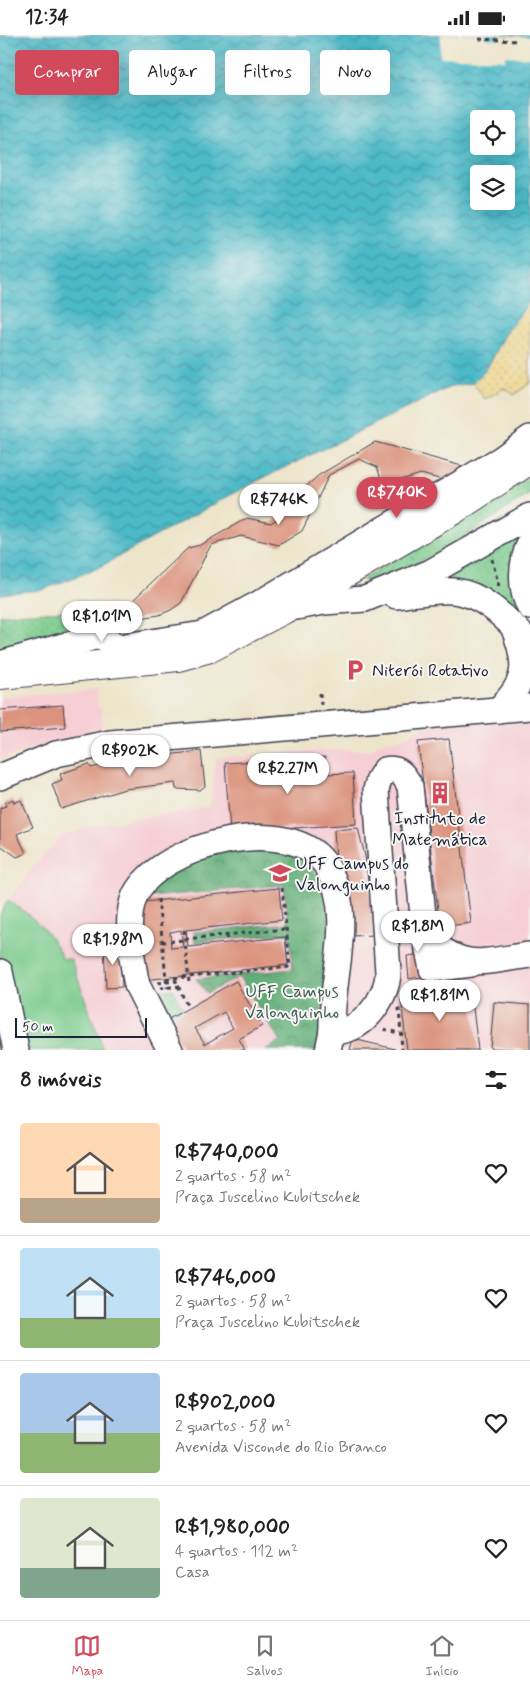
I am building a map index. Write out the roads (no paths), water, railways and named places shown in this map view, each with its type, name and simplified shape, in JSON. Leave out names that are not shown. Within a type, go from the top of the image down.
[{"type":"main road","points":[[0,675],[178,657],[210,648],[283,610],[452,511],[530,460]]},
{"type":"street","points":[[0,664],[105,634],[112,648],[203,634],[260,603],[501,459],[530,438]]},
{"type":"street","points":[[365,599],[431,572],[530,516]]},
{"type":"street","points":[[530,543],[525,552],[523,585],[530,607]]},
{"type":"street","points":[[283,610],[324,602],[431,591],[455,591],[479,599],[522,635],[523,669],[520,683],[512,697],[498,710]]},
{"type":"street","points":[[0,777],[56,754],[110,743],[530,707]]},
{"type":"street","points":[[330,1041],[354,1027],[376,1005],[387,985],[388,972],[376,790],[382,774],[391,769],[401,772],[410,786],[425,935],[432,969],[530,955]]},
{"type":"street","points":[[170,1050],[138,985],[135,974],[130,914],[135,895],[152,875],[176,857],[209,845],[241,839],[282,838],[301,844],[316,853],[327,867],[340,910],[330,1041]]},
{"type":"street","points":[[0,972],[16,1050]]},
{"type":"water","points":[[0,35],[530,35],[530,301],[506,333],[486,370],[473,383],[452,386],[243,488],[98,568],[42,590],[0,594]]},
{"type":"place","name":"Niterói Rotativo","points":[[355,670]]},
{"type":"place","name":"Instituto de Matemática","points":[[440,793]]},
{"type":"place","name":"UFF Campus do Valonguinho","points":[[280,873]]},
{"type":"park label","name":"UFF Campus Valonguinho","points":[[292,1002]]}]
